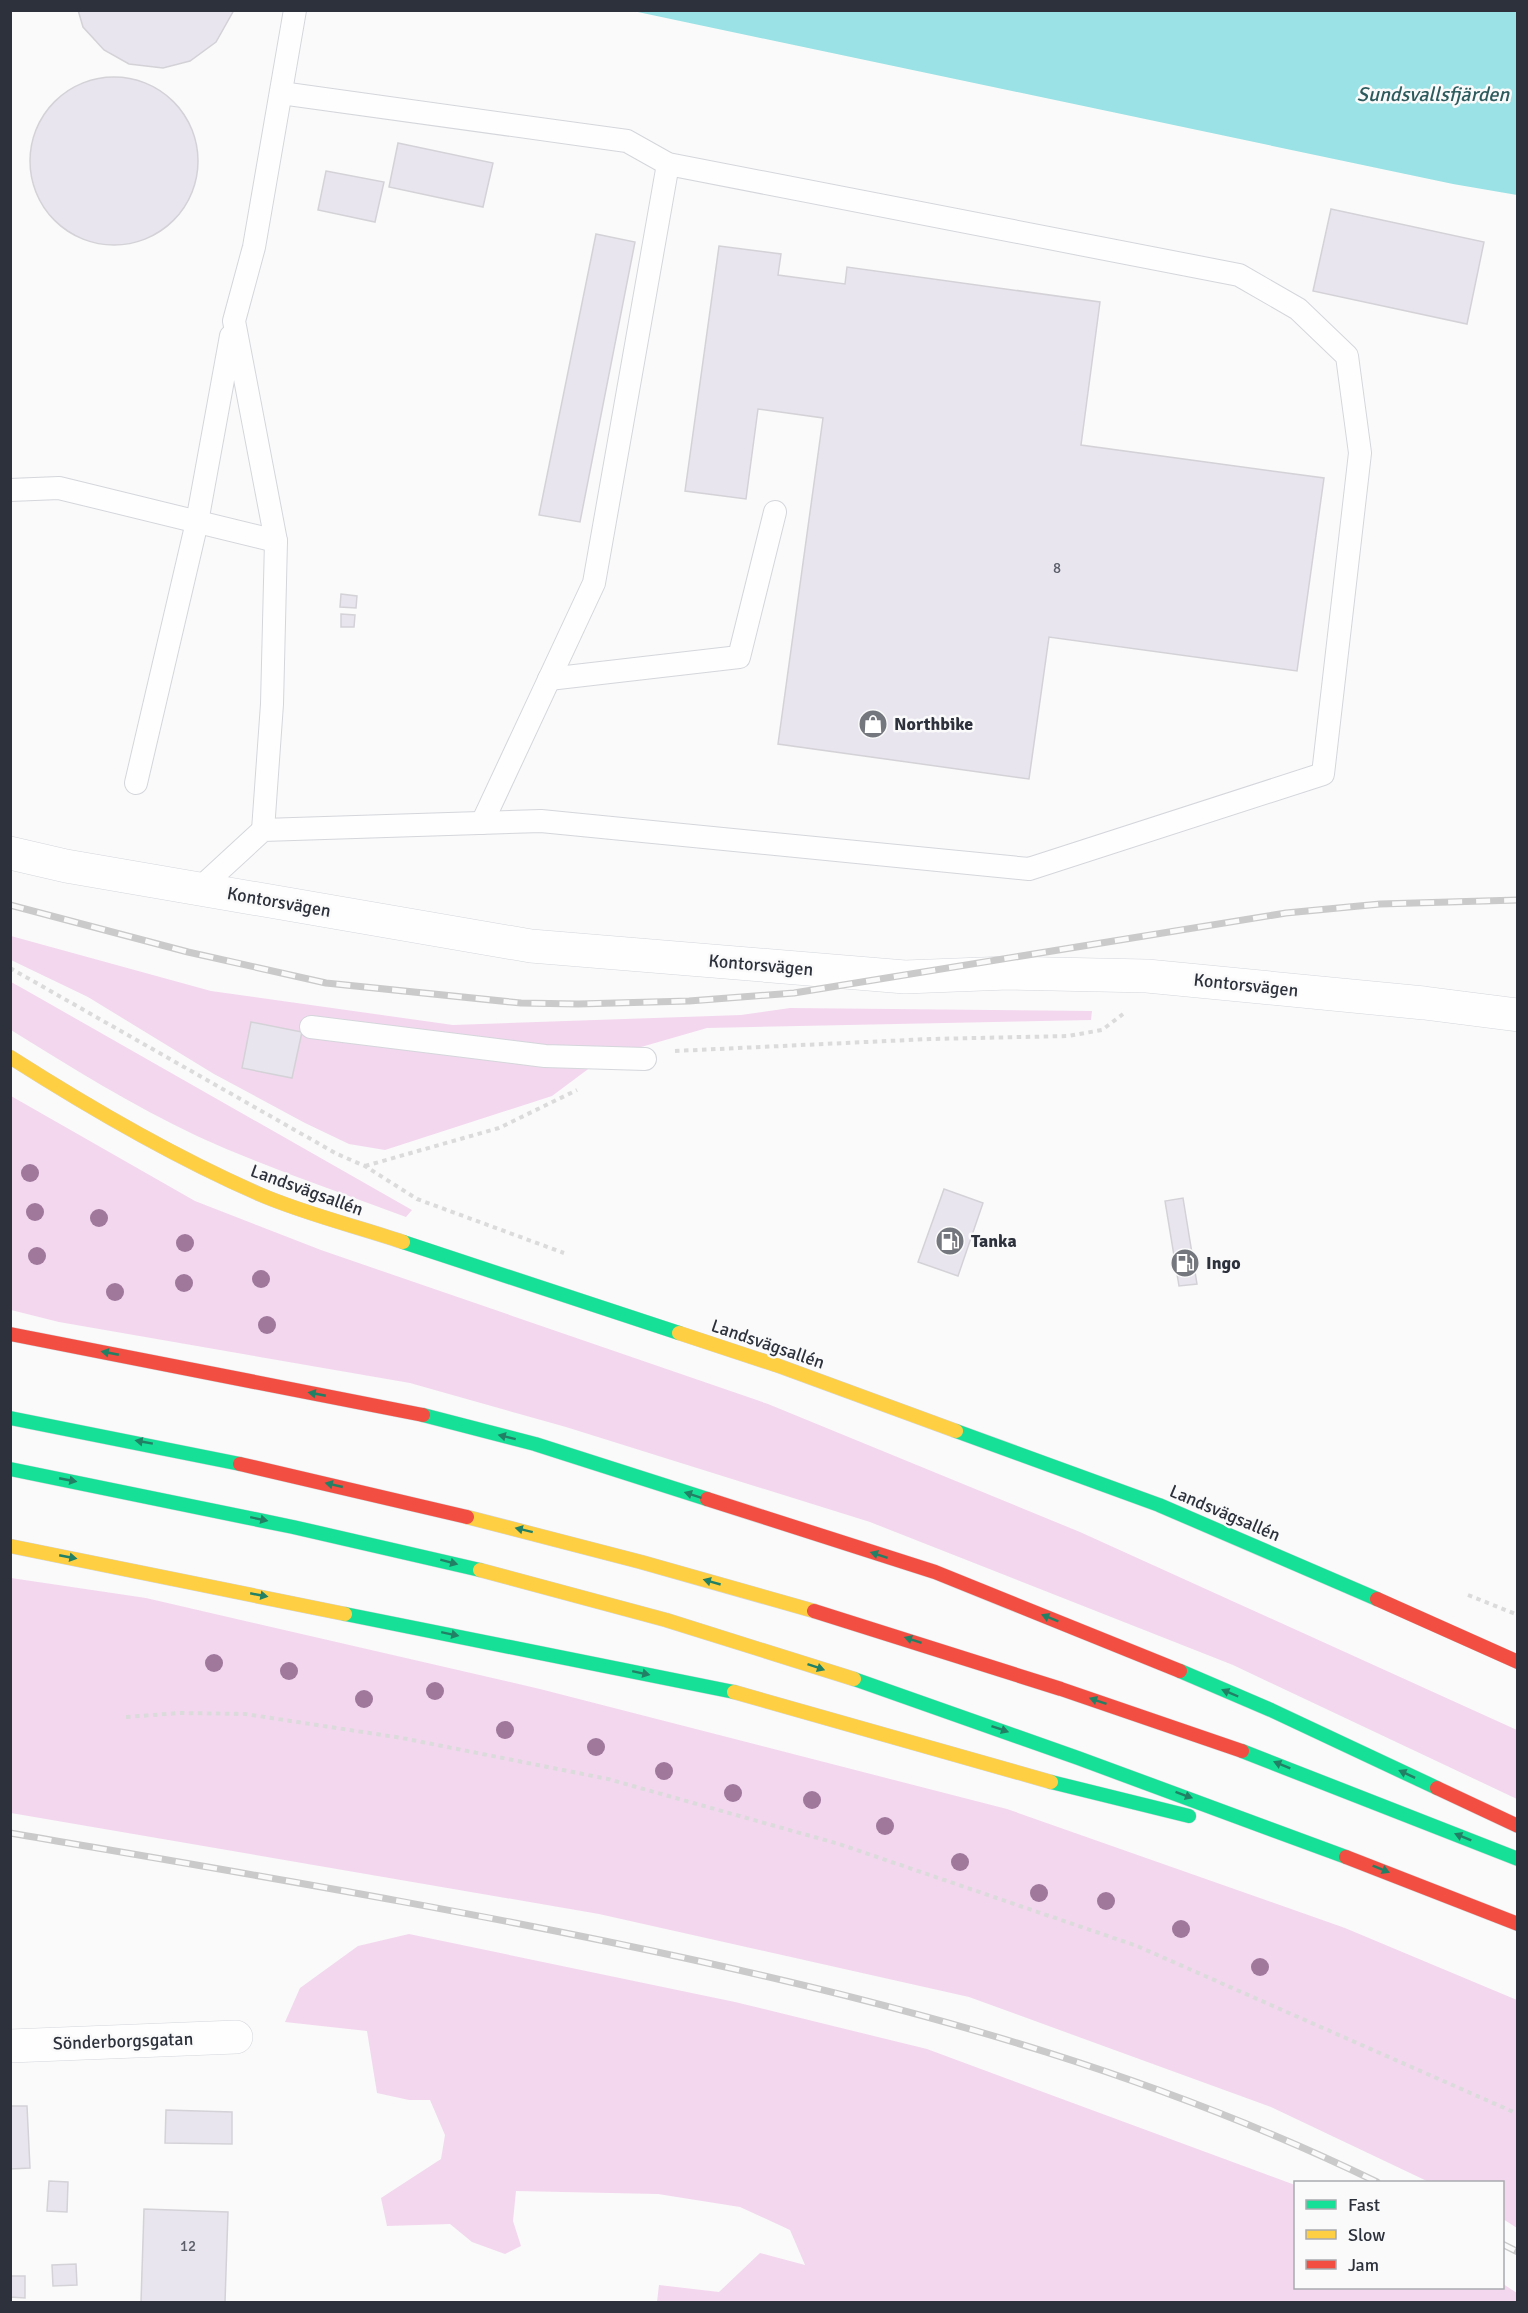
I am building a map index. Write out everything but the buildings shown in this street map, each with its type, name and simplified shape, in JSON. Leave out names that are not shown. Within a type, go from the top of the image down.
[{"type":"main road","name":"Landsvägsallén","points":[[10,1058],[71,1096],[164,1148],[261,1195],[779,1366],[1159,1505],[1518,1662]]},
{"type":"main road","points":[[10,1335],[410,1412],[501,1436],[935,1572],[1135,1652],[1271,1710],[1518,1826]]},
{"type":"main road","points":[[10,1418],[176,1448],[581,1544],[906,1638],[1266,1759],[1518,1859]]},
{"type":"main road","points":[[10,1469],[173,1500],[429,1556],[600,1602],[782,1655],[1038,1742],[1327,1847],[1518,1924]]},
{"type":"main road","points":[[10,1546],[738,1693],[1089,1793],[1327,1847]]},
{"type":"street","name":"Kontorsvägen","points":[[10,853],[66,866],[531,946],[905,977],[1008,973],[1147,976],[1425,1003],[1518,1015]]},
{"type":"street","name":"Sönderborgsgatan","points":[[10,2046],[236,2037]]},
{"type":"lane","points":[[136,783],[197,522],[234,321],[254,247],[295,10]]},
{"type":"lane","points":[[200,888],[263,830],[482,824],[541,820],[1029,869],[1323,774],[1360,453],[1347,356],[1298,309],[1239,275],[668,164],[627,141],[281,93]]},
{"type":"lane","points":[[482,824],[594,583],[668,164]]},
{"type":"lane","points":[[234,321],[276,541],[272,704],[263,830]]},
{"type":"lane","points":[[10,490],[59,488],[276,541]]},
{"type":"lane","points":[[549,679],[739,657],[775,512]]},
{"type":"lane","points":[[311,1028],[545,1056],[645,1059]]},
{"type":"path","points":[[10,968],[337,1154],[364,1166],[417,1199],[522,1238]]},
{"type":"path","points":[[364,1166],[499,1128],[580,1089]]},
{"type":"path","points":[[126,1717],[180,1713],[245,1714],[402,1738],[608,1779],[839,1844],[1137,1946],[1518,2114]]},
{"type":"shaded area","points":[[11,936],[211,991],[453,1025],[741,1015],[790,1008],[1092,1011],[1091,1020],[707,1028],[603,1058],[552,1096],[385,1150],[349,1144],[305,1123],[214,1074],[88,997],[11,960]]},
{"type":"shaded area","points":[[11,982],[412,1210],[406,1217],[275,1168],[197,1136],[126,1099],[11,1030]]},
{"type":"shaded area","points":[[11,1096],[195,1201],[321,1250],[768,1404],[1080,1532],[1517,1730],[1517,1799],[1233,1665],[870,1522],[566,1427],[410,1383],[59,1322],[11,1310]]},
{"type":"shaded area","points":[[11,1578],[146,1598],[540,1689],[1007,1809],[1345,1928],[1517,2000],[1517,2228],[1504,2220],[1504,2181],[1427,2181],[1271,2107],[969,1997],[599,1914],[11,1813]]},
{"type":"shaded area","points":[[409,1934],[735,2002],[927,2049],[1294,2185],[1294,2289],[1504,2289],[1504,2285],[1517,2293],[1517,2302],[657,2302],[659,2285],[719,2292],[760,2253],[805,2265],[790,2230],[740,2207],[658,2194],[516,2191],[513,2221],[521,2246],[505,2254],[472,2242],[450,2224],[387,2226],[381,2198],[441,2159],[445,2135],[430,2100],[409,2100],[377,2093],[367,2031],[285,2022],[300,1988],[358,1946]]},
{"type":"water","name":"Sundsvallsfjärden","points":[[633,11],[1517,11],[1517,195],[1453,184]]},
{"type":"railway","points":[[10,905],[188,952],[326,983],[521,1003],[578,1004],[689,1001],[794,993],[1286,913],[1380,904],[1518,900]]},
{"type":"railway","points":[[10,1833],[357,1893],[617,1943],[876,2003],[1046,2052],[1131,2080],[1214,2111],[1375,2181]]},
{"type":"railway","points":[[1504,2245],[1518,2252]]},
{"type":"traffic: fast","points":[[403,1242],[679,1333]]},
{"type":"traffic: fast","points":[[423,1415],[535,1444],[707,1499]]},
{"type":"traffic: fast","points":[[10,1418],[240,1464]]},
{"type":"traffic: fast","points":[[956,1431],[1159,1505],[1377,1599]]},
{"type":"traffic: fast","points":[[10,1469],[293,1527],[480,1570]]},
{"type":"traffic: fast","points":[[345,1614],[734,1692]]},
{"type":"traffic: fast","points":[[1180,1671],[1271,1710],[1437,1788]]},
{"type":"traffic: fast","points":[[854,1679],[1078,1758],[1346,1857]]},
{"type":"traffic: fast","points":[[1242,1751],[1518,1859]]},
{"type":"traffic: fast","points":[[1051,1782],[1189,1816]]},
{"type":"traffic: slow","points":[[10,1057],[70,1095],[195,1164],[294,1208],[403,1242]]},
{"type":"traffic: slow","points":[[679,1333],[779,1366],[956,1431]]},
{"type":"traffic: slow","points":[[467,1517],[641,1562],[814,1611]]},
{"type":"traffic: slow","points":[[10,1546],[345,1614]]},
{"type":"traffic: slow","points":[[480,1570],[666,1620],[854,1679]]},
{"type":"traffic: slow","points":[[734,1692],[1051,1782]]},
{"type":"traffic: jam","points":[[10,1334],[423,1415]]},
{"type":"traffic: jam","points":[[240,1464],[467,1517]]},
{"type":"traffic: jam","points":[[707,1499],[935,1572],[1180,1671]]},
{"type":"traffic: jam","points":[[1377,1599],[1518,1662]]},
{"type":"traffic: jam","points":[[814,1611],[1061,1689],[1242,1751]]},
{"type":"traffic: jam","points":[[1437,1788],[1518,1826]]},
{"type":"traffic: jam","points":[[1346,1857],[1518,1924]]},
{"type":"place","name":"Northbike","points":[[873,724]]},
{"type":"place","name":"Tanka","points":[[950,1241]]},
{"type":"place","name":"Ingo","points":[[1185,1263]]}]
